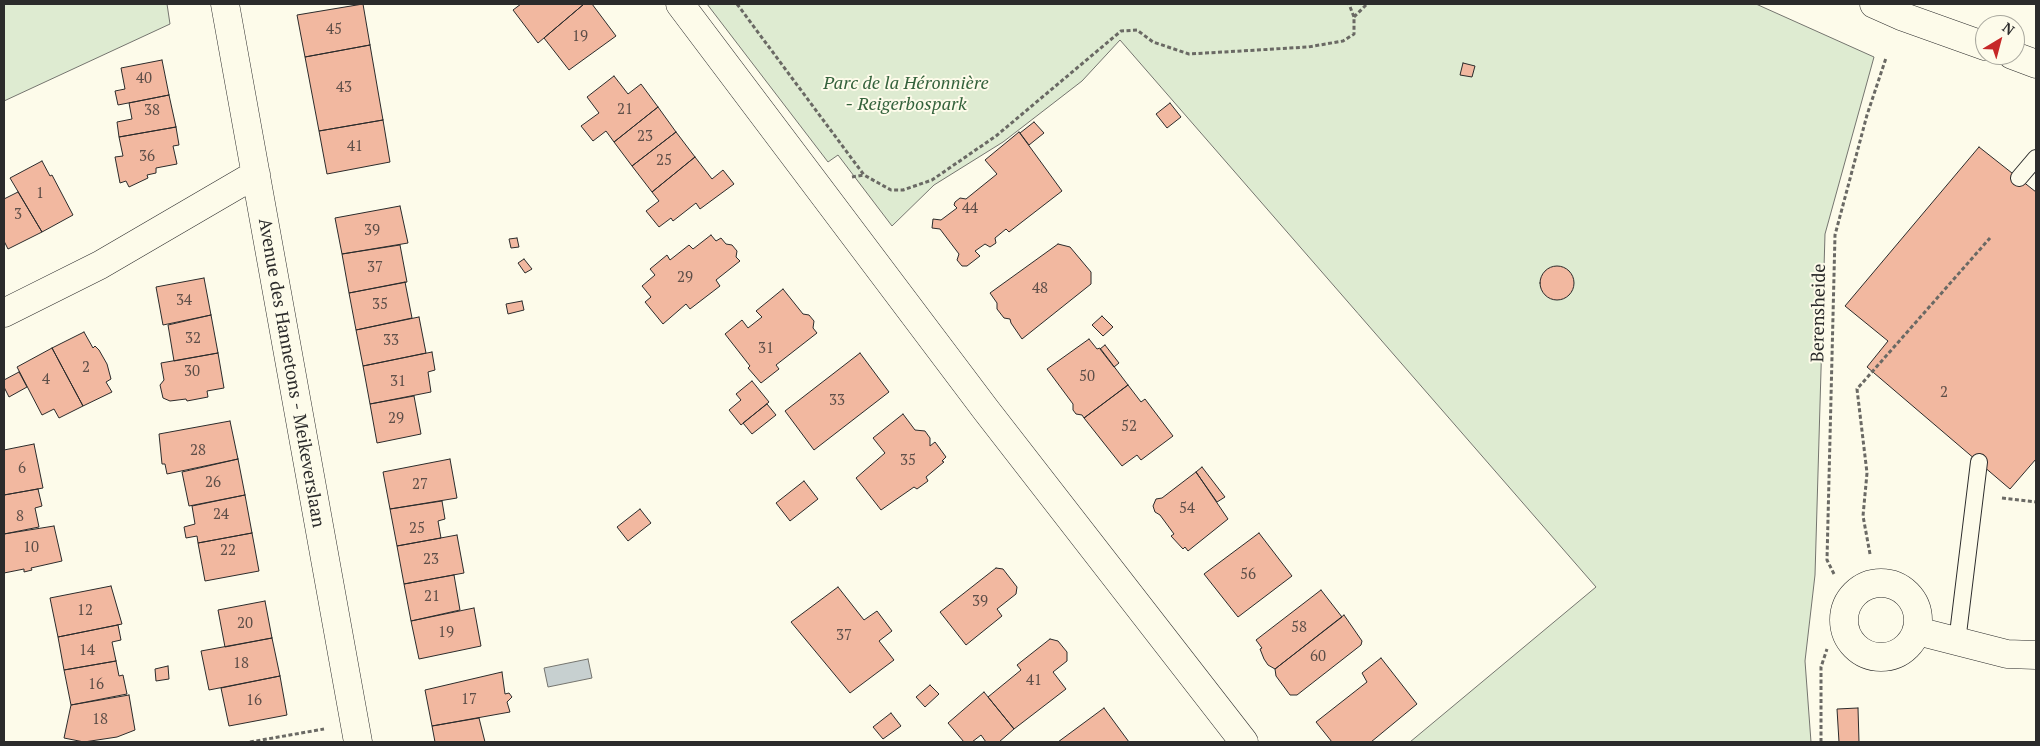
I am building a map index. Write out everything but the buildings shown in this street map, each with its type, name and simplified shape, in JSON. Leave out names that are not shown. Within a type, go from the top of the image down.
[{"type":"street","name":"Avenue des Hannetons - Meikeverslaan","points":[[225,4],[358,742]]},
{"type":"street","points":[[680,4],[986,410],[1244,742]]},
{"type":"street","points":[[1874,4],[1901,16],[1975,42]]},
{"type":"street","points":[[4,313],[100,265],[256,174]]},
{"type":"street","points":[[1917,631],[2006,654],[2036,655]]},
{"type":"lane","points":[[2019,178],[2036,158]]},
{"type":"lane","points":[[1957,642],[1979,462]]},
{"type":"path","points":[[737,4],[864,175],[891,190],[903,190],[932,180],[996,136],[1121,31],[1137,30],[1153,42],[1189,54],[1308,47],[1343,41],[1354,34],[1354,17],[1348,4]]},
{"type":"path","points":[[1354,17],[1367,4]]},
{"type":"path","name":"Berensheide","points":[[1834,574],[1827,560],[1835,235],[1867,116],[1886,58]]},
{"type":"path","points":[[848,178],[864,175]]},
{"type":"path","points":[[1870,554],[1863,516],[1866,473],[1857,389],[1990,238]]},
{"type":"path","points":[[1975,494],[2036,502]]},
{"type":"path","points":[[1821,742],[1821,667],[1827,649]]},
{"type":"path","points":[[250,742],[327,728]]},
{"type":"green space","points":[[4,4],[167,4],[170,24],[4,101]]},
{"type":"green space","name":"Parc de la Héronnière - Reigerbospark","points":[[707,4],[1756,4],[1874,57],[1825,234],[1815,575],[1805,661],[1811,742],[1410,742],[1596,587],[1120,40],[1082,81],[1003,142],[934,185],[892,226],[838,155],[828,162]]},
{"type":"shaded area","points":[[588,659],[592,678],[548,687],[544,668]]}]
